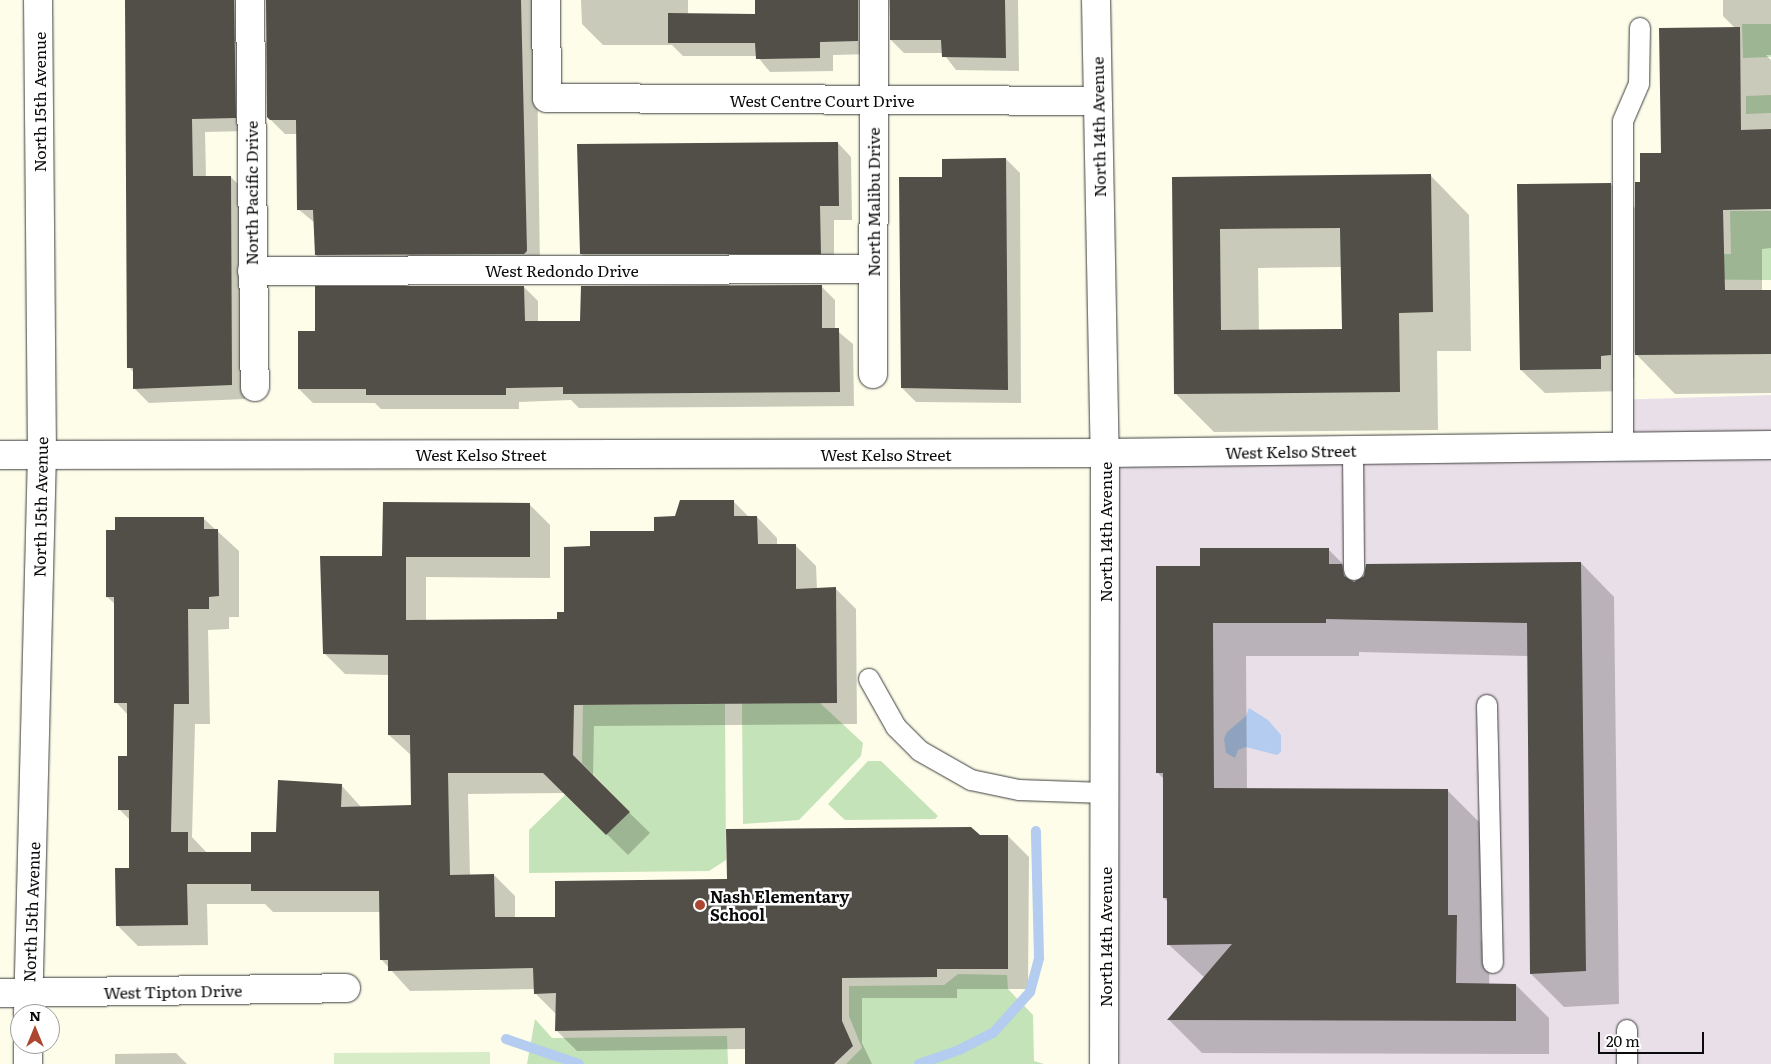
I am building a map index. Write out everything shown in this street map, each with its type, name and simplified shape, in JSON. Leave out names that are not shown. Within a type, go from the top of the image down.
[{"type":"street","name":"North 15th Avenue","points":[[28,1003],[42,455],[38,0]]},
{"type":"street","name":"North Pacific Drive","points":[[250,0],[252,271],[255,386]]},
{"type":"street","name":"West Centre Court Drive","points":[[546,0],[547,98],[1096,101]]},
{"type":"street","name":"North Malibu Drive","points":[[873,374],[874,0]]},
{"type":"street","name":"North 14th Avenue","points":[[1096,0],[1096,101],[1105,453],[1104,1064]]},
{"type":"street","name":"West Redondo Drive","points":[[252,271],[873,269]]},
{"type":"street","name":"West Kelso Street","points":[[0,455],[1105,453],[1771,446]]},
{"type":"street","name":"West Tipton Drive","points":[[0,993],[28,1003],[346,988]]},
{"type":"lane","points":[[1623,447],[1623,121],[1639,84],[1640,28]]},
{"type":"lane","points":[[1353,450],[1354,570]]},
{"type":"lane","points":[[869,679],[896,727],[920,750],[971,780],[1019,790],[1104,794]]},
{"type":"lane","points":[[1487,705],[1493,963]]},
{"type":"lane","points":[[1627,1030],[1628,1064]]},
{"type":"shaded area","points":[[1771,395],[1771,1064],[1104,1064],[1105,453],[1615,448],[1614,400]]},
{"type":"green space","points":[[1742,24],[1771,24],[1771,57],[1743,58]]},
{"type":"green space","points":[[1771,95],[1771,113],[1746,114],[1746,96]]},
{"type":"green space","points":[[1730,211],[1771,211],[1771,280],[1638,279],[1638,256],[1731,254]]},
{"type":"green space","points":[[742,703],[820,703],[863,743],[861,756],[799,820],[743,824]]},
{"type":"green space","points":[[725,704],[726,860],[709,871],[529,873],[529,830],[565,795],[606,835],[630,812],[582,763],[583,705]]},
{"type":"green space","points":[[868,761],[881,761],[938,816],[935,819],[845,820],[828,804]]},
{"type":"green space","points":[[958,974],[1007,975],[1008,989],[1033,1015],[1034,1061],[1044,1064],[846,1064],[862,1048],[849,1016],[849,986],[944,985]]},
{"type":"green space","points":[[535,1019],[552,1038],[727,1036],[728,1064],[527,1064]]},
{"type":"green space","points":[[490,1052],[490,1064],[334,1064],[334,1053]]},
{"type":"water","points":[[1249,708],[1268,720],[1281,735],[1281,752],[1277,755],[1246,747],[1238,750],[1235,758],[1226,753],[1224,739],[1227,732],[1246,716]]},
{"type":"building","points":[[125,0],[234,0],[236,118],[192,119],[193,176],[231,176],[232,385],[133,389],[133,368],[127,368]]},
{"type":"building","points":[[266,0],[521,0],[527,251],[524,254],[315,255],[313,210],[297,210],[296,120],[270,120],[267,117]]},
{"type":"building","points":[[755,0],[858,0],[858,41],[820,42],[820,58],[756,59],[755,43],[668,43],[668,13],[755,14]]},
{"type":"building","points":[[890,0],[1005,0],[1006,58],[942,57],[941,40],[890,40]]},
{"type":"building","points":[[1740,27],[1741,130],[1771,129],[1771,209],[1723,210],[1725,290],[1771,290],[1771,354],[1635,355],[1635,182],[1640,182],[1640,153],[1661,153],[1659,28]]},
{"type":"building","points":[[838,142],[839,206],[820,206],[821,254],[580,254],[577,144]]},
{"type":"building","points":[[1006,158],[1008,390],[901,388],[899,177],[942,177],[942,159]]},
{"type":"building","points":[[1431,174],[1433,312],[1399,313],[1400,392],[1174,394],[1172,177]],"holes":[[[1340,228],[1342,329],[1221,330],[1220,229]]]},
{"type":"building","points":[[1611,183],[1611,355],[1601,356],[1601,369],[1520,370],[1517,184]]},
{"type":"building","points":[[822,285],[822,328],[839,328],[840,392],[563,394],[563,387],[506,388],[506,395],[366,395],[366,389],[298,389],[298,331],[315,331],[315,286],[524,286],[525,321],[580,321],[581,286]]},
{"type":"building","points":[[680,500],[734,500],[734,516],[757,516],[758,544],[796,544],[796,589],[836,587],[837,703],[574,705],[573,755],[630,812],[606,835],[543,773],[448,773],[450,875],[494,874],[495,917],[555,917],[555,881],[727,879],[726,829],[971,827],[980,835],[1008,835],[1008,969],[937,969],[937,977],[842,978],[842,1021],[853,1046],[834,1064],[745,1064],[745,1028],[555,1031],[556,993],[534,994],[533,968],[388,971],[388,960],[380,960],[379,891],[251,891],[251,884],[187,884],[188,925],[116,926],[115,868],[129,868],[129,810],[118,810],[118,756],[127,756],[127,703],[114,703],[114,597],[106,597],[106,530],[115,530],[115,517],[204,517],[204,529],[218,529],[219,596],[209,597],[209,609],[188,609],[189,704],[174,704],[171,832],[188,832],[188,852],[251,852],[251,832],[276,832],[278,780],[342,784],[341,807],[411,805],[410,735],[388,735],[388,655],[323,654],[320,556],[382,556],[383,502],[530,503],[530,557],[406,557],[406,620],[557,619],[557,612],[564,612],[564,547],[590,546],[590,531],[654,531],[654,517],[675,516]]},
{"type":"building","points":[[1200,548],[1329,548],[1329,564],[1342,564],[1344,576],[1354,582],[1364,576],[1366,564],[1581,562],[1586,971],[1530,974],[1527,623],[1326,619],[1326,623],[1213,623],[1214,788],[1448,789],[1448,915],[1457,915],[1456,983],[1516,984],[1516,1021],[1167,1020],[1232,944],[1167,945],[1167,898],[1163,898],[1163,773],[1156,773],[1156,566],[1200,566]]},
{"type":"waterway","points":[[919,1064],[959,1050],[993,1033],[1030,992],[1039,958],[1036,831]]},
{"type":"waterway","points":[[506,1039],[579,1064]]},
{"type":"place","name":"Nash Elementary School","points":[[700,905]]}]
